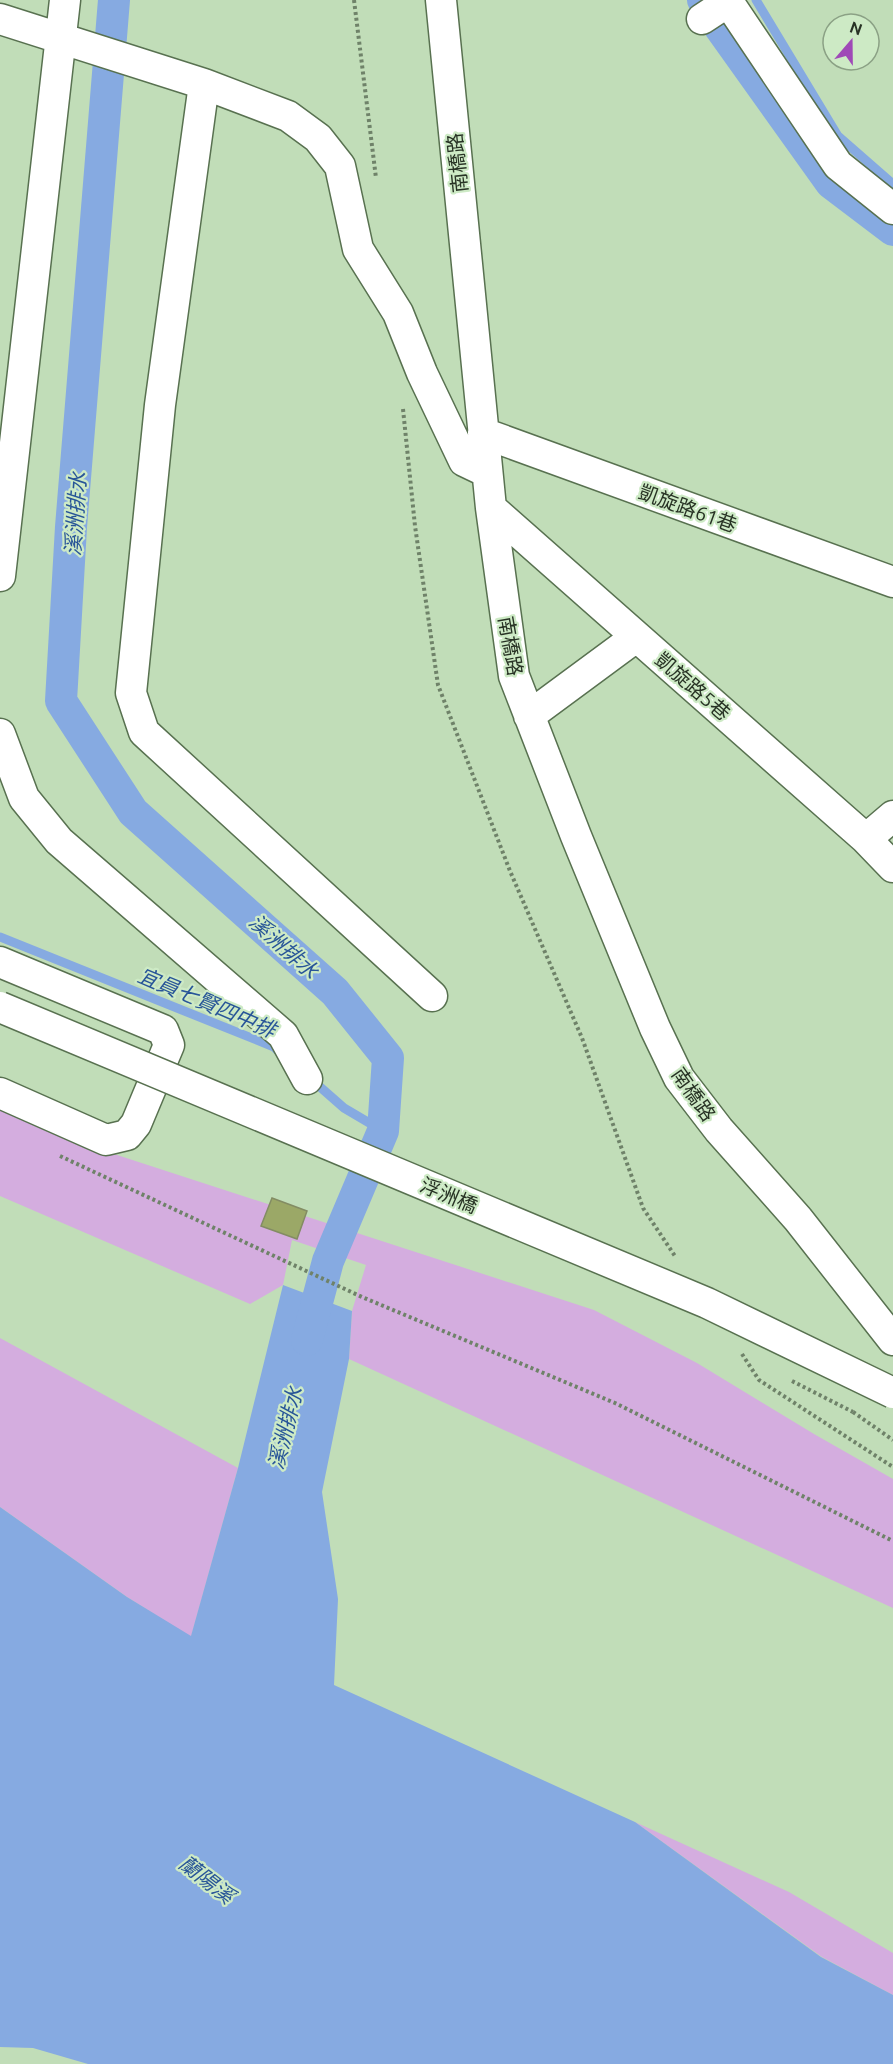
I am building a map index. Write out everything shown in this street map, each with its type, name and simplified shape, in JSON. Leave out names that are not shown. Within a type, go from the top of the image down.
[{"type":"street","points":[[0,576],[65,0]]},
{"type":"street","name":"南橋路","points":[[441,0],[487,472],[514,676],[593,879],[655,1028],[679,1078],[720,1130],[798,1220],[893,1340]]},
{"type":"street","points":[[702,19],[728,1],[838,165],[893,209]]},
{"type":"street","points":[[0,19],[204,84],[288,116],[318,138],[340,166],[358,249],[398,313],[422,373],[464,461],[487,472]]},
{"type":"street","points":[[204,84],[160,405],[131,693],[144,732],[432,996]]},
{"type":"street","name":"凱旋路61巷","points":[[483,433],[893,582]]},
{"type":"street","name":"凱旋路5巷","points":[[491,507],[866,839],[893,867]]},
{"type":"street","points":[[529,716],[636,637]]},
{"type":"street","points":[[0,734],[24,798],[59,841],[283,1035],[307,1078]]},
{"type":"street","points":[[866,839],[893,816]]},
{"type":"street","points":[[0,962],[163,1030],[169,1045],[136,1124],[127,1135],[106,1140],[0,1093]]},
{"type":"street","name":"浮洲橋","points":[[0,1007],[707,1303],[893,1393]]},
{"type":"street","name":"南橋路","points":[[798,1220],[893,1311]]},
{"type":"path","points":[[53,1153],[362,1297],[615,1403],[893,1541]]},
{"type":"path","points":[[852,1412],[893,1440]]},
{"type":"shaded area","points":[[0,1104],[114,1154],[594,1310],[697,1363],[893,1479],[893,1608],[349,1359],[352,1311],[366,1265],[292,1240],[283,1285],[250,1304],[0,1196]]},
{"type":"shaded area","points":[[0,1338],[238,1468],[191,1637],[127,1597],[0,1507]]},
{"type":"shaded area","points":[[635,1822],[789,1892],[893,1953],[893,1995],[822,1957]]},
{"type":"water","name":"蘭陽溪","points":[[283,1285],[352,1311],[349,1359],[322,1492],[338,1599],[334,1685],[635,1822],[821,1957],[893,1995],[893,2064],[88,2064],[33,2048],[0,2047],[0,1507],[127,1597],[191,1636],[238,1468]]},
{"type":"building","points":[[272,1198],[307,1211],[297,1239],[261,1226]]},
{"type":"waterway","name":"溪洲排水","points":[[114,0],[71,527],[61,701],[133,812],[335,992],[388,1058],[383,1131],[328,1261],[307,1340]]},
{"type":"waterway","points":[[703,0],[716,22],[831,183],[893,230]]},
{"type":"waterway","points":[[756,0],[838,136],[893,184]]},
{"type":"waterway","name":"宜員七賢四中排","points":[[0,937],[274,1047],[280,1053]]},
{"type":"waterway","name":"宜員七賢四中排","points":[[311,1079],[344,1108],[383,1131]]}]
